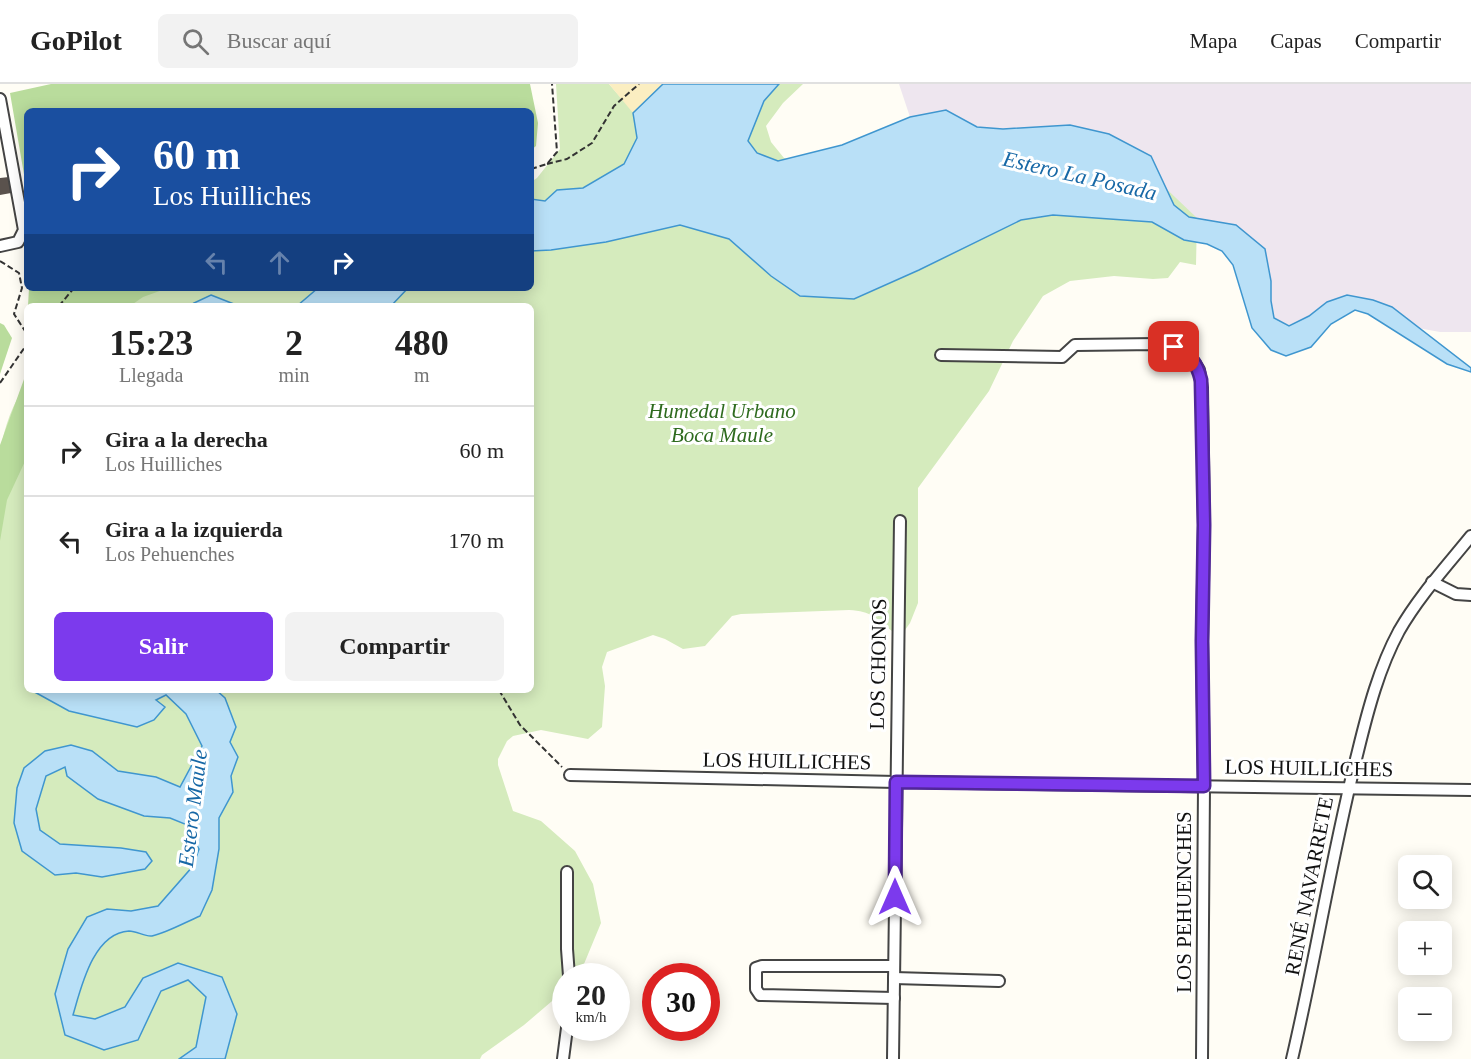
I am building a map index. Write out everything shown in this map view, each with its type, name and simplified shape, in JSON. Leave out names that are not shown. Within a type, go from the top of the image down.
[{"type":"street","points":[[0,99],[24,230],[18,242],[0,246]]},
{"type":"street","name":"LOS PEHUENCHES","points":[[941,355],[1062,357],[1075,345],[1157,344],[1182,350],[1189,355],[1201,380],[1204,525],[1202,1059]]},
{"type":"street","name":"LOS CHONOS","points":[[893,1059],[900,521]]},
{"type":"street","name":"RENÉ NAVARRETE","points":[[1292,1059],[1348,787],[1364,726],[1385,662],[1400,631],[1432,582],[1471,536]]},
{"type":"street","points":[[1432,582],[1456,594],[1471,595]]},
{"type":"street","name":"LOS HUILLICHES","points":[[570,775],[1471,790]]},
{"type":"street","points":[[567,872],[568,963]]},
{"type":"street","points":[[894,998],[760,995],[756,989],[756,968],[762,966],[894,972],[999,981]]},
{"type":"street","points":[[563,1059],[565,1041]]},
{"type":"path","points":[[547,164],[556,152],[552,84]]},
{"type":"path","points":[[534,168],[567,159],[592,143],[614,106],[639,84]]},
{"type":"path","points":[[0,261],[19,273],[22,288],[14,314],[24,329]]},
{"type":"path","points":[[62,303],[72,291]]},
{"type":"path","points":[[0,383],[24,348]]},
{"type":"path","points":[[501,693],[520,725],[570,775]]},
{"type":"shaded area","points":[[899,84],[1471,84],[1471,332],[1440,332],[1418,328],[1392,307],[1327,302],[1309,316],[1289,326],[1274,318],[1271,281],[1265,249],[1236,225],[1189,217],[1003,129],[976,127],[946,110],[910,117]]},
{"type":"green space","points":[[51,84],[530,84],[538,123],[534,148],[534,108],[24,108],[24,175],[10,93]]},
{"type":"green space","name":"Humedal Urbano Boca Maule","points":[[556,84],[609,84],[621,98],[636,84],[803,84],[783,103],[766,126],[771,142],[784,158],[802,162],[1155,178],[1197,218],[1196,265],[1180,262],[1168,278],[1114,276],[1070,281],[1043,296],[1013,341],[989,391],[918,488],[918,603],[905,630],[892,631],[868,614],[849,610],[732,616],[705,646],[683,649],[653,635],[607,652],[602,667],[605,686],[602,727],[588,739],[541,730],[513,736],[507,741],[498,759],[498,765],[513,811],[541,821],[575,851],[593,884],[601,923],[584,963],[552,963],[552,1001],[524,1025],[482,1055],[480,1059],[0,1059],[0,451],[17,399],[24,388],[24,693],[534,693],[534,303],[95,303],[123,291],[534,291],[534,180],[560,149]],"holes":[[[631,152],[628,165],[589,191],[557,190],[583,188],[624,164]]]},
{"type":"green space","points":[[29,291],[160,291],[134,303],[28,303]]},
{"type":"green space","points":[[0,323],[4,325],[12,338],[0,374]]},
{"type":"green space","points":[[24,379],[24,463],[7,500],[0,541],[0,445]]},
{"type":"sand","points":[[609,84],[663,84],[633,113]]},
{"type":"water","name":"Estero La Posada","points":[[663,84],[779,84],[764,101],[748,141],[757,153],[778,161],[842,145],[910,117],[946,110],[977,127],[1003,129],[1070,125],[1109,134],[1151,156],[1174,205],[1189,217],[1236,225],[1265,249],[1271,281],[1274,318],[1289,326],[1309,316],[1327,302],[1347,295],[1373,300],[1392,307],[1471,368],[1471,372],[1447,364],[1368,314],[1355,310],[1331,324],[1311,347],[1286,356],[1271,350],[1252,328],[1233,265],[1222,251],[1207,244],[1184,240],[1152,222],[1053,215],[1021,220],[854,299],[800,296],[771,276],[729,239],[680,225],[606,242],[534,251],[534,199],[545,201],[557,190],[583,188],[624,164],[637,138],[633,113]]},
{"type":"water","points":[[314,291],[405,291],[394,303],[300,303]]},
{"type":"water","points":[[211,295],[231,303],[194,303]]},
{"type":"water","name":"Estero Maule","points":[[36,693],[219,693],[225,698],[236,727],[230,742],[238,757],[231,776],[233,792],[219,818],[219,849],[212,890],[200,916],[158,935],[149,936],[129,931],[117,934],[106,941],[90,964],[73,1015],[95,1019],[125,1007],[143,978],[178,963],[222,977],[237,1014],[225,1059],[179,1059],[196,1047],[206,997],[188,980],[161,991],[138,1040],[104,1050],[65,1035],[55,994],[68,949],[87,917],[107,909],[131,911],[158,906],[193,866],[199,849],[185,824],[170,818],[144,816],[98,799],[67,776],[65,767],[46,776],[36,809],[40,830],[60,844],[146,852],[152,861],[145,869],[102,877],[76,873],[55,875],[22,851],[14,823],[17,788],[24,768],[45,751],[71,745],[92,751],[118,771],[156,777],[180,787],[202,746],[186,714],[166,695],[156,700],[165,707],[154,720],[137,727],[69,711]]},
{"type":"building","points":[[9,177],[11,193],[0,195],[0,178]]},
{"type":"route","points":[[895,897],[896,782],[1204,786],[1202,641],[1204,525],[1201,380],[1199,370],[1189,355],[1174,347]]}]
